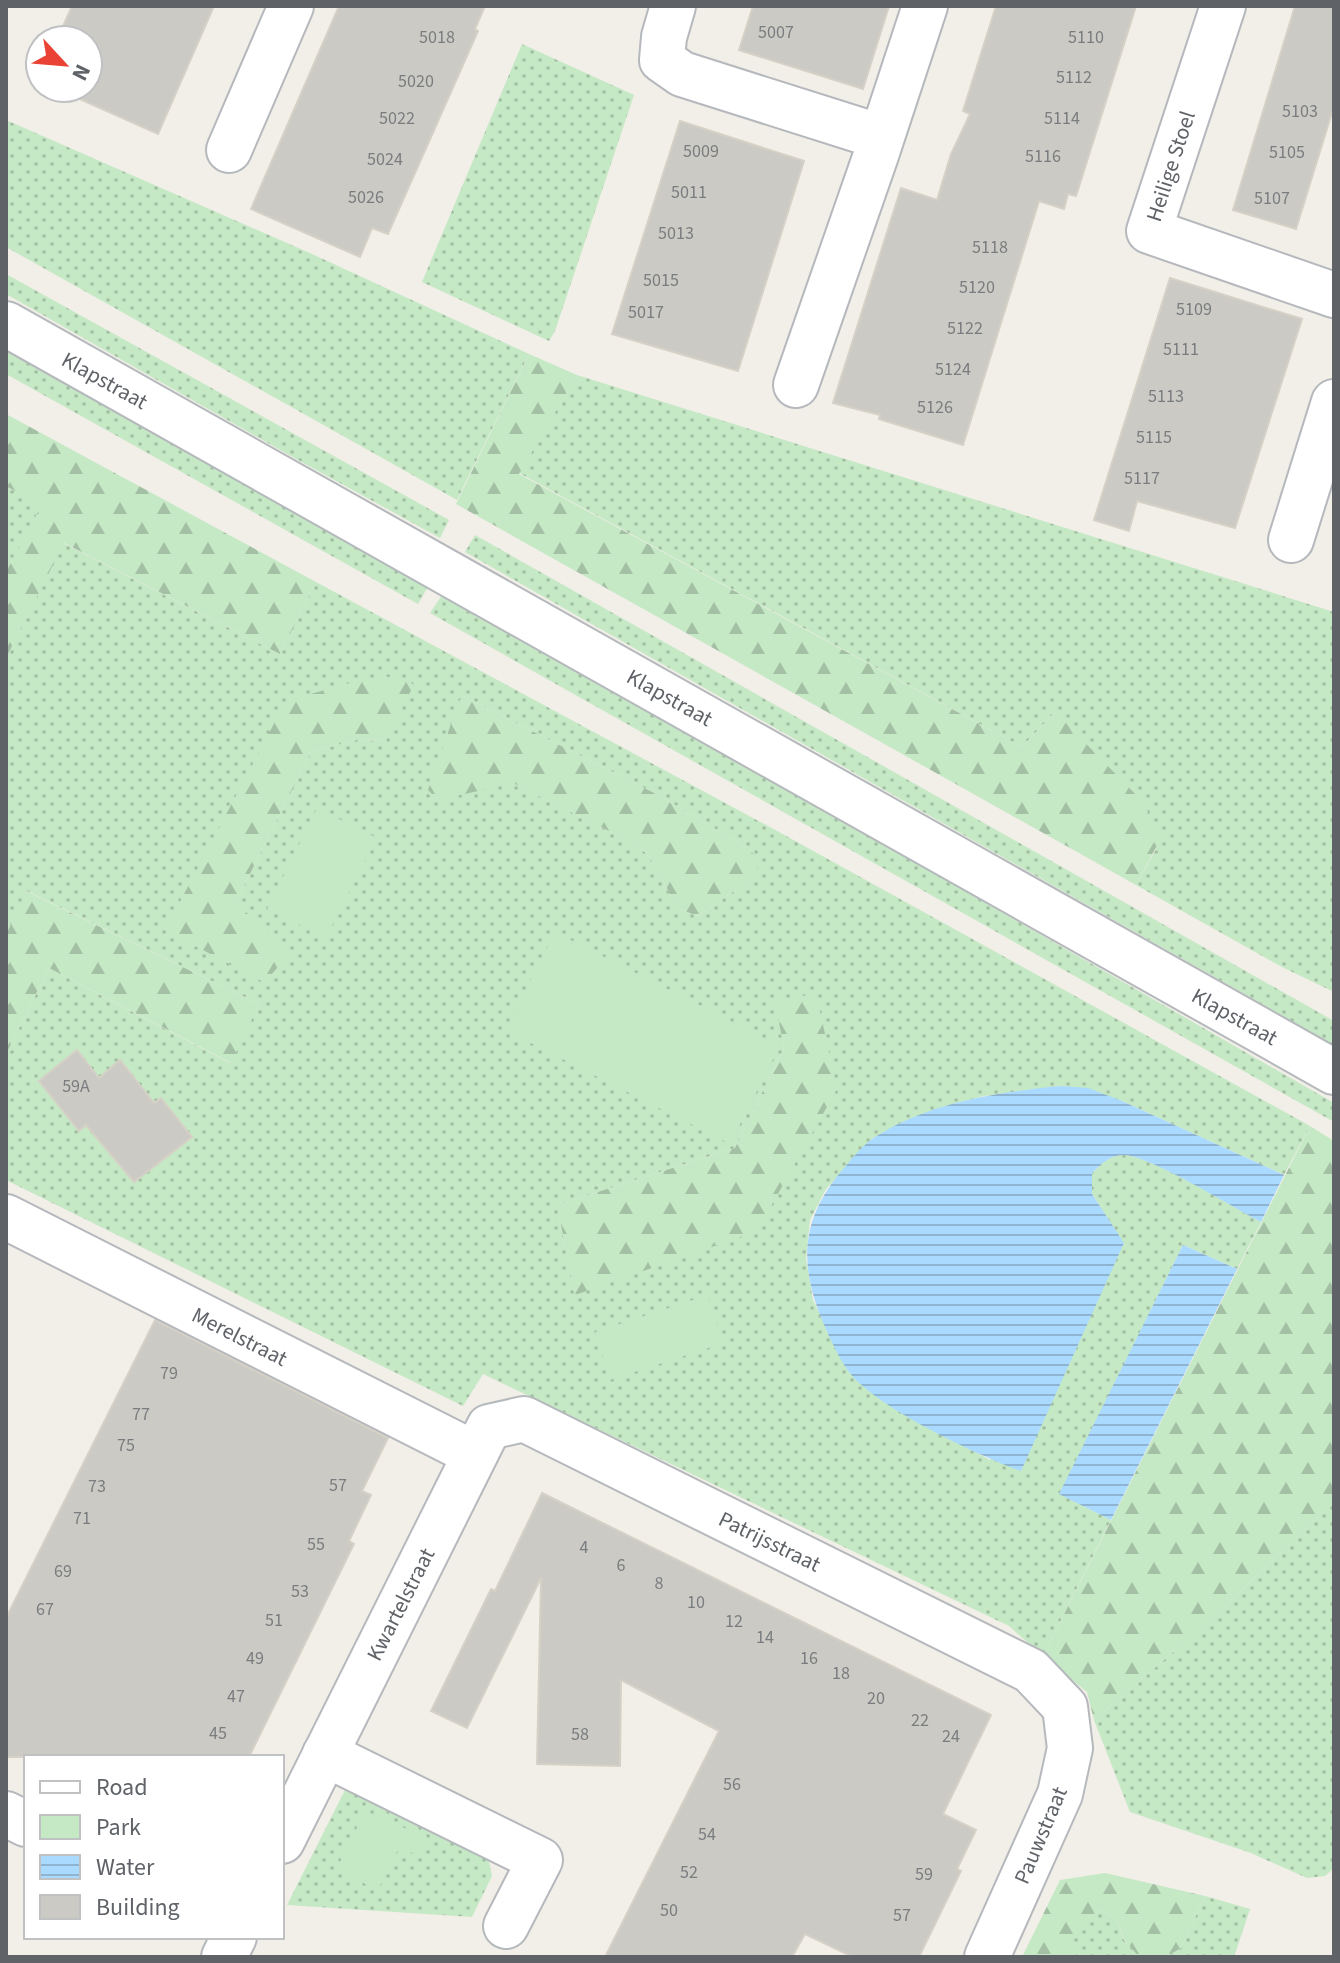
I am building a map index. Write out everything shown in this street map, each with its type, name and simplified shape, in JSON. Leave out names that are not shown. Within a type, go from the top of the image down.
[{"type":"street","points":[[229,150],[291,6]]},
{"type":"street","points":[[673,6],[664,37],[662,60],[682,74],[881,137]]},
{"type":"street","points":[[796,385],[925,6]]},
{"type":"street","name":"Heilige Stoel","points":[[1223,6],[1149,231],[1334,295]]},
{"type":"street","name":"Klapstraat","points":[[6,324],[1334,1072]]},
{"type":"street","points":[[1291,540],[1334,402]]},
{"type":"street","name":"Merelstraat","points":[[6,1217],[475,1454]]},
{"type":"street","name":"Patrijsstraat","points":[[475,1454],[489,1427],[524,1419],[1031,1671],[1065,1707]]},
{"type":"street","name":"Kwartelstraat","points":[[284,1837],[475,1454]]},
{"type":"street","name":"Pauwstraat","points":[[987,1957],[1060,1794],[1070,1748],[1065,1707]]},
{"type":"street","points":[[325,1754],[540,1860],[506,1926]]},
{"type":"street","points":[[6,1814],[24,1823]]},
{"type":"street","points":[[224,1957],[233,1939]]},
{"type":"green space","points":[[522,44],[634,95],[555,331],[549,341],[422,282]]},
{"type":"green space","points":[[6,120],[312,254],[529,354],[457,500],[6,247]]},
{"type":"green space","points":[[6,274],[449,520],[440,538],[6,294]]},
{"type":"green space","points":[[6,351],[429,585],[418,604],[6,374]]},
{"type":"green space","points":[[529,354],[577,375],[519,474],[1022,747],[1055,712],[1141,800],[1162,836],[1136,885],[456,504]]},
{"type":"green space","points":[[577,375],[1334,612],[1334,992],[1282,967],[1136,885],[1156,849],[1054,713],[1022,747],[519,473]]},
{"type":"green space","points":[[6,414],[316,582],[280,654],[64,543],[6,658],[6,572],[41,506],[6,486]]},
{"type":"green space","points":[[6,486],[42,506],[6,572]]},
{"type":"green space","points":[[475,535],[1334,1021],[1334,1045],[465,552]]},
{"type":"green space","points":[[63,543],[280,654],[316,582],[779,832],[1310,1126],[1284,1175],[1122,1101],[1061,1086],[984,1096],[907,1121],[873,1138],[826,1189],[810,1220],[806,1259],[813,1300],[849,1372],[881,1400],[990,1460],[1124,1244],[1092,1194],[1092,1173],[1099,1166],[1119,1155],[1136,1158],[1172,1173],[1261,1222],[1237,1269],[1183,1245],[1060,1494],[1111,1520],[1043,1656],[1009,1626],[483,1374],[463,1406],[6,1180],[6,1054],[49,968],[230,1063],[259,1004],[27,891],[6,935],[6,658]],"holes":[[[360,680],[386,741],[356,740],[311,752],[236,902],[270,976],[270,985],[165,929]],[[463,696],[658,795],[746,847],[753,878],[698,916],[682,910],[646,853],[627,840],[513,783]],[[776,1002],[837,1089],[575,1294],[557,1205],[735,1148],[784,1048]]]},
{"type":"green space","points":[[444,592],[1334,1103],[1334,1122],[430,613]]},
{"type":"green space","points":[[385,676],[414,684],[386,741],[356,740],[311,752],[236,902],[289,955],[270,976],[271,986],[165,930],[286,701]]},
{"type":"green space","points":[[463,696],[658,795],[746,847],[761,861],[753,878],[698,916],[682,910],[671,897],[659,871],[646,853],[627,840],[513,783],[438,800],[428,790]]},
{"type":"green space","points":[[317,808],[377,838],[326,938],[267,909]]},
{"type":"green space","points":[[26,891],[259,1004],[231,1063],[49,968],[6,1054],[6,935]]},
{"type":"green space","points":[[555,932],[780,1046],[730,1144],[505,1030]]},
{"type":"green space","points":[[816,993],[837,1089],[757,1231],[575,1295],[557,1205],[735,1148],[784,1048],[775,1002]]},
{"type":"green space","points":[[1310,1126],[1334,1141],[1334,1502],[1207,1623],[1094,1720],[1087,1692],[1043,1656]]},
{"type":"green space","points":[[708,1295],[724,1343],[610,1380],[595,1332]]},
{"type":"green space","points":[[1334,1502],[1334,1868],[1325,1876],[1307,1878],[1251,1853],[1130,1812],[1094,1720],[1207,1623]]},
{"type":"green space","points":[[347,1786],[487,1852],[492,1876],[472,1917],[287,1905]]},
{"type":"green space","points":[[365,1811],[428,1838],[420,1856],[399,1848],[378,1890],[336,1870]]},
{"type":"green space","points":[[1105,1873],[1205,1896],[1181,1948],[1166,1957],[1139,1957],[1124,1939],[1116,1918],[1101,1910],[1077,1929],[1073,1942],[1077,1957],[1022,1957],[1060,1880]]},
{"type":"green space","points":[[1205,1896],[1250,1909],[1234,1957],[1166,1957],[1181,1948]]},
{"type":"green space","points":[[1101,1910],[1116,1918],[1124,1940],[1142,1957],[1077,1957],[1073,1942],[1077,1929],[1087,1918]]},
{"type":"water","points":[[1061,1086],[1088,1088],[1122,1101],[1284,1175],[1261,1222],[1172,1173],[1136,1158],[1124,1155],[1114,1157],[1092,1173],[1092,1194],[1124,1243],[1021,1471],[904,1415],[863,1386],[849,1372],[817,1306],[811,1285],[808,1244],[811,1225],[830,1186],[855,1155],[875,1137],[941,1107],[989,1096]]},
{"type":"water","points":[[1183,1245],[1237,1269],[1111,1520],[1059,1494]]},
{"type":"building","points":[[72,6],[214,6],[158,134],[91,104],[104,104],[104,24],[64,24]]},
{"type":"building","points":[[339,6],[485,6],[475,29],[478,31],[388,234],[372,228],[360,257],[251,209]]},
{"type":"building","points":[[753,6],[889,6],[863,89],[739,50]]},
{"type":"building","points":[[996,6],[1136,6],[1076,196],[1068,194],[1064,209],[1039,201],[963,445],[879,419],[880,415],[833,403],[901,188],[937,200],[951,154],[970,114],[963,111]]},
{"type":"building","points":[[1295,6],[1334,6],[1334,106],[1296,229],[1233,210]]},
{"type":"building","points":[[680,121],[804,161],[738,371],[612,334]]},
{"type":"building","points":[[1170,278],[1302,319],[1235,528],[1137,501],[1129,531],[1094,520]]},
{"type":"building","points":[[77,1050],[99,1078],[120,1060],[154,1103],[161,1098],[192,1137],[134,1182],[86,1125],[79,1131],[39,1081]]},
{"type":"building","points":[[155,1320],[388,1438],[362,1491],[371,1495],[349,1541],[354,1544],[250,1755],[6,1757],[6,1618]]},
{"type":"building","points":[[542,1493],[991,1715],[943,1814],[976,1830],[957,1869],[961,1871],[919,1957],[853,1957],[805,1934],[792,1957],[605,1957],[719,1731],[621,1680],[620,1766],[537,1764],[541,1578],[467,1728],[431,1711],[491,1589],[495,1591]]}]
